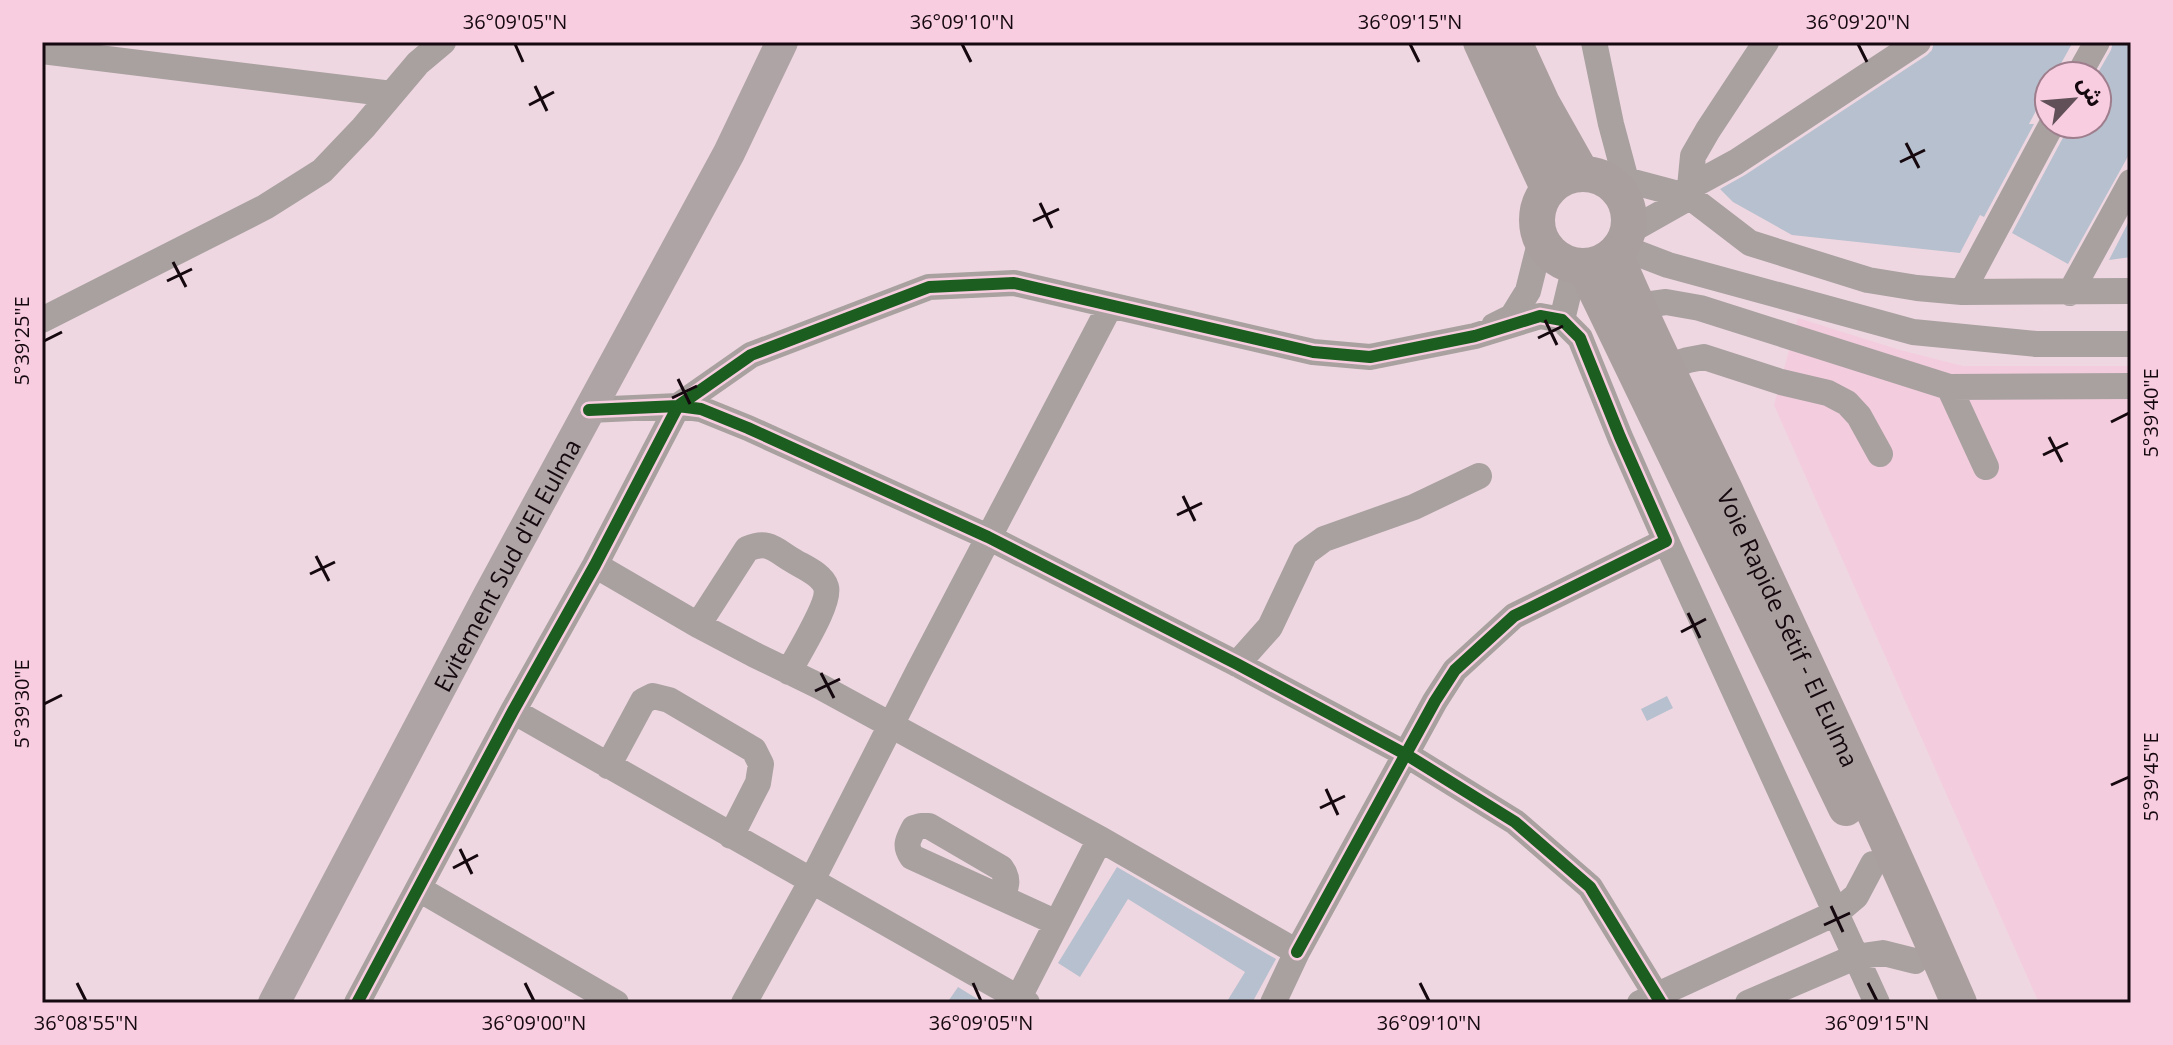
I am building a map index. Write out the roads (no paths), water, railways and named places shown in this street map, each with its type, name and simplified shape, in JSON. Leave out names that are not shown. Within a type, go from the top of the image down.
[{"type":"highway","points":[[1481,42],[1548,188]]},
{"type":"highway","points":[[1514,42],[1542,103],[1623,198],[1629,214],[1605,253],[1561,261],[1541,239],[1537,224],[1538,209],[1548,188],[1567,177],[1602,177]]},
{"type":"highway","name":"Voie Rapide Sétif - El Eulma","points":[[1605,253],[1637,306],[1666,367],[1894,853],[1959,1003]]},
{"type":"highway","name":"Voie Rapide Sétif - El Eulma","points":[[1605,253],[1934,1003]]},
{"type":"main road","name":"Evitement Sud d'El Eulma","points":[[274,1003],[489,595],[729,153],[782,42]]},
{"type":"street","points":[[42,320],[265,207],[322,171],[418,63],[443,42]]},
{"type":"street","points":[[1594,42],[1611,124],[1602,177],[1690,192],[1750,243],[1868,280],[1962,292],[2131,291]]},
{"type":"street","points":[[1690,192],[1693,156],[1766,42]]},
{"type":"street","points":[[2087,60],[2097,42]]},
{"type":"street","points":[[1562,320],[1605,253],[1901,47]]},
{"type":"street","points":[[42,51],[392,94]]},
{"type":"street","points":[[1962,292],[2043,140]]},
{"type":"street","points":[[2070,293],[2131,182]]},
{"type":"street","points":[[1475,336],[1512,317],[1528,291],[1541,239]]},
{"type":"street","points":[[1605,253],[1668,265],[1913,332],[2036,344],[2131,344]]},
{"type":"street","points":[[357,1003],[678,406],[751,355],[929,287],[1014,283],[1313,352],[1370,357],[1475,336],[1540,316],[1562,320],[1580,338],[1666,541],[1877,1003]]},
{"type":"street","points":[[1637,306],[1666,302],[1700,308],[1949,387],[2131,386]]},
{"type":"street","points":[[744,1003],[811,882],[1110,306]]},
{"type":"street","points":[[1818,390],[1830,350]]},
{"type":"street","points":[[1666,367],[1704,357],[1835,396],[1859,416],[1880,454]]},
{"type":"street","points":[[1949,387],[1986,467]]},
{"type":"street","points":[[589,410],[678,406],[701,409],[748,428],[988,537],[1407,755],[1515,822],[1590,887],[1653,1000],[1836,913],[1856,896],[1873,864]]},
{"type":"street","points":[[1237,664],[1270,627],[1305,553],[1324,539],[1414,507],[1479,476]]},
{"type":"street","points":[[1273,1003],[1297,952],[1455,670],[1514,616],[1666,541]]},
{"type":"street","points":[[698,625],[747,549],[759,544],[771,547],[821,578],[827,589],[825,603],[789,672]]},
{"type":"street","points":[[595,565],[698,625],[1100,839],[1297,952]]},
{"type":"street","points":[[608,766],[643,701],[653,696],[669,700],[754,750],[761,764],[758,783],[731,836]]},
{"type":"street","points":[[513,711],[1020,1002],[1100,839]]},
{"type":"street","points":[[419,889],[616,1003]]},
{"type":"street","points":[[1002,897],[1057,923]]},
{"type":"street","points":[[1748,1003],[1855,957],[1883,953],[1915,961]]}]
